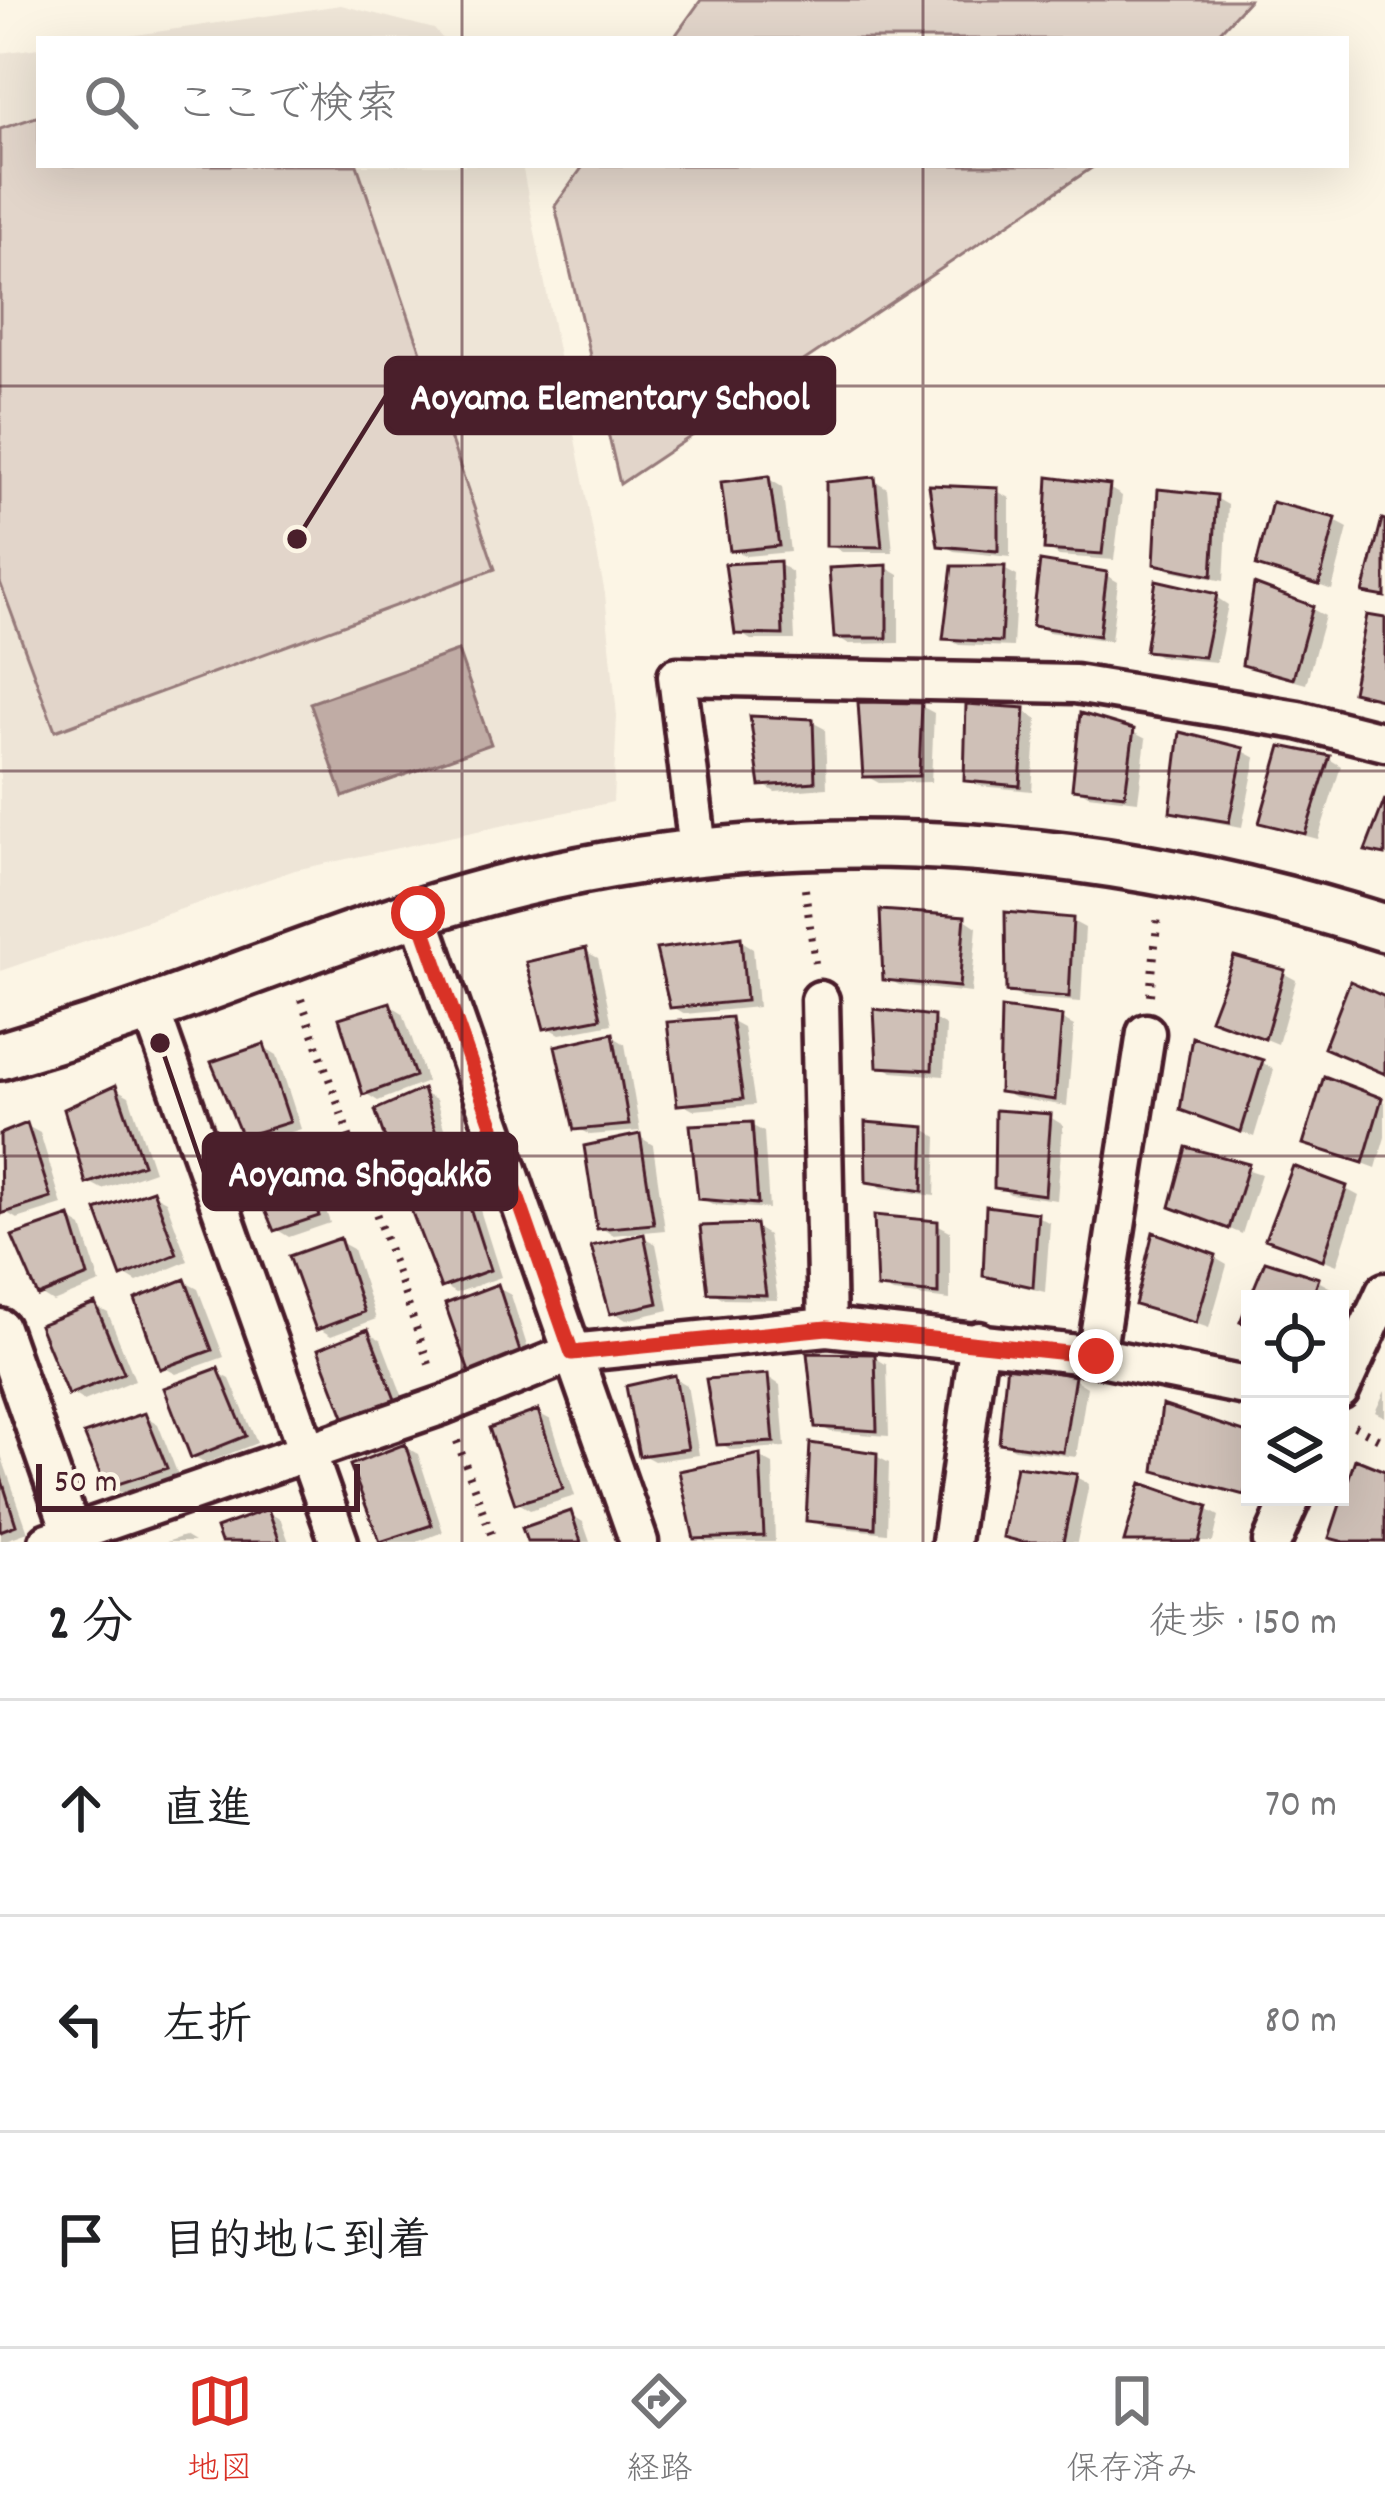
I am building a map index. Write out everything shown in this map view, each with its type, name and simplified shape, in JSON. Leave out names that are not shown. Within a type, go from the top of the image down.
[{"type":"street","points":[[698,850],[677,676],[1075,684],[1298,720],[1385,742]]},
{"type":"street","points":[[0,1056],[150,1009],[418,913],[550,876],[698,850],[799,843],[967,848],[1162,869],[1301,902],[1385,928]]},
{"type":"street","points":[[418,913],[639,1542]]},
{"type":"street","points":[[820,1000],[827,1328]]},
{"type":"street","points":[[150,1009],[339,1542]]},
{"type":"street","points":[[1096,1356],[1147,1033]]},
{"type":"street","points":[[1349,1370],[1385,1292]]},
{"type":"street","points":[[0,1328],[65,1539],[443,1406],[572,1353],[827,1328],[1096,1356],[1241,1386]]},
{"type":"street","points":[[951,1542],[979,1341]]},
{"type":"street","points":[[1272,1542],[1288,1506]]},
{"type":"path","points":[[799,843],[820,1000]]},
{"type":"path","points":[[1147,1033],[1162,869]]},
{"type":"path","points":[[286,958],[494,1542]]},
{"type":"path","points":[[1349,1424],[1385,1442]]},
{"type":"shaded area","points":[[701,0],[1249,0],[1216,36],[675,36]]},
{"type":"shaded area","points":[[341,5],[434,29],[440,36],[129,36]]},
{"type":"shaded area","points":[[36,48],[36,168],[523,168],[605,594],[617,716],[613,802],[295,870],[0,971],[0,53]]},
{"type":"shaded area","points":[[36,117],[36,168],[358,168],[495,569],[55,731],[0,582],[0,129]]},
{"type":"shaded area","points":[[582,168],[1092,168],[620,484],[555,206]]},
{"type":"shaded area","points":[[458,651],[491,744],[343,797],[310,703]]},
{"type":"building","points":[[769,476],[779,546],[730,551],[721,482]]},
{"type":"building","points":[[875,477],[882,547],[826,546],[826,482]]},
{"type":"building","points":[[1048,477],[1110,485],[1102,554],[1044,550]]},
{"type":"building","points":[[929,485],[998,488],[998,551],[938,546]]},
{"type":"building","points":[[1158,489],[1217,495],[1212,576],[1154,564]]},
{"type":"building","points":[[1272,502],[1336,518],[1319,585],[1256,566]]},
{"type":"building","points":[[1385,520],[1385,597],[1363,593]]},
{"type":"building","points":[[780,561],[783,635],[735,634],[725,564]]},
{"type":"building","points":[[1040,561],[1107,572],[1099,636],[1032,626]]},
{"type":"building","points":[[887,565],[887,638],[834,638],[829,568]]},
{"type":"building","points":[[952,566],[1005,566],[1001,642],[943,639]]},
{"type":"building","points":[[1156,580],[1217,594],[1204,657],[1145,651]]},
{"type":"building","points":[[1254,584],[1313,606],[1293,679],[1242,665]]},
{"type":"building","points":[[1367,615],[1385,618],[1385,700],[1352,692]]},
{"type":"building","points":[[858,702],[922,703],[919,776],[863,777]]},
{"type":"building","points":[[966,704],[1025,708],[1020,786],[964,781]]},
{"type":"building","points":[[1080,713],[1134,729],[1125,795],[1072,789]]},
{"type":"building","points":[[750,716],[813,719],[815,782],[760,786]]},
{"type":"building","points":[[1180,732],[1244,748],[1229,822],[1170,812]]},
{"type":"building","points":[[1281,746],[1330,756],[1305,834],[1259,823]]},
{"type":"building","points":[[1385,799],[1385,855],[1365,851]]},
{"type":"building","points":[[880,910],[965,916],[959,987],[883,980]]},
{"type":"building","points":[[1005,912],[1073,918],[1069,997],[1006,992]]},
{"type":"building","points":[[741,937],[746,1001],[670,1008],[656,949]]},
{"type":"building","points":[[586,948],[601,1018],[544,1029],[526,962]]},
{"type":"building","points":[[1234,956],[1285,970],[1265,1039],[1210,1019]]},
{"type":"building","points":[[1350,981],[1385,997],[1385,1074],[1324,1048]]},
{"type":"building","points":[[390,1002],[415,1076],[363,1095],[339,1018]]},
{"type":"building","points":[[1001,1008],[1062,1016],[1055,1100],[999,1092]]},
{"type":"building","points":[[874,1009],[934,1016],[932,1070],[877,1067]]},
{"type":"building","points":[[731,1017],[743,1099],[677,1105],[667,1022]]},
{"type":"building","points":[[613,1033],[629,1125],[574,1130],[555,1046]]},
{"type":"building","points":[[1192,1037],[1263,1060],[1241,1132],[1180,1110]]},
{"type":"building","points":[[264,1044],[290,1122],[242,1137],[211,1062]]},
{"type":"building","points":[[1324,1076],[1382,1098],[1363,1163],[1303,1144]]},
{"type":"building","points":[[116,1085],[143,1164],[86,1184],[64,1109]]},
{"type":"building","points":[[423,1089],[447,1171],[402,1187],[375,1110]]},
{"type":"building","points":[[995,1110],[1051,1114],[1045,1195],[994,1188]]},
{"type":"building","points":[[752,1122],[758,1204],[698,1199],[690,1125]]},
{"type":"building","points":[[865,1122],[925,1127],[923,1191],[866,1182]]},
{"type":"building","points":[[27,1123],[51,1198],[1,1214],[0,1134]]},
{"type":"building","points":[[640,1134],[654,1224],[597,1229],[584,1146]]},
{"type":"building","points":[[295,1143],[319,1216],[274,1231],[245,1163]]},
{"type":"building","points":[[1186,1147],[1249,1164],[1229,1229],[1170,1207]]},
{"type":"building","points":[[1293,1166],[1347,1186],[1323,1260],[1265,1239]]},
{"type":"building","points":[[462,1183],[490,1270],[441,1288],[408,1202]]},
{"type":"building","points":[[153,1190],[177,1254],[121,1277],[96,1210]]},
{"type":"building","points":[[986,1206],[1038,1213],[1033,1287],[983,1276]]},
{"type":"building","points":[[874,1215],[938,1221],[938,1294],[877,1288]]},
{"type":"building","points":[[70,1216],[88,1276],[38,1296],[12,1236]]},
{"type":"building","points":[[756,1224],[766,1295],[708,1293],[700,1226]]},
{"type":"building","points":[[1153,1232],[1216,1255],[1196,1323],[1135,1305]]},
{"type":"building","points":[[644,1234],[658,1303],[610,1314],[591,1246]]},
{"type":"building","points":[[340,1238],[364,1312],[316,1330],[289,1256]]},
{"type":"building","points":[[1265,1261],[1319,1278],[1315,1290],[1253,1290]]},
{"type":"building","points":[[185,1279],[212,1350],[160,1369],[135,1299]]},
{"type":"building","points":[[498,1284],[522,1358],[469,1372],[445,1304]]},
{"type":"building","points":[[95,1303],[124,1373],[68,1395],[39,1325]]},
{"type":"building","points":[[368,1329],[396,1402],[345,1419],[318,1349]]},
{"type":"building","points":[[807,1353],[875,1354],[877,1431],[815,1427]]},
{"type":"building","points":[[1007,1363],[1075,1376],[1063,1452],[999,1443]]},
{"type":"building","points":[[218,1368],[246,1436],[191,1458],[164,1388]]},
{"type":"building","points":[[768,1374],[774,1442],[717,1445],[706,1379]]},
{"type":"building","points":[[675,1375],[688,1449],[639,1456],[626,1386]]},
{"type":"building","points":[[1162,1405],[1241,1431],[1241,1494],[1154,1471]]},
{"type":"building","points":[[538,1410],[563,1489],[515,1504],[489,1428]]},
{"type":"building","points":[[145,1413],[167,1468],[106,1488],[84,1434]]},
{"type":"building","points":[[810,1443],[877,1453],[875,1528],[806,1521]]},
{"type":"building","points":[[405,1444],[432,1525],[380,1542],[350,1465]]},
{"type":"building","points":[[760,1454],[764,1536],[694,1539],[679,1471]]},
{"type":"building","points":[[1355,1459],[1385,1471],[1385,1542],[1329,1538],[1340,1506],[1349,1506],[1349,1477]]},
{"type":"building","points":[[1016,1466],[1077,1474],[1063,1542],[1003,1537]]},
{"type":"building","points":[[0,1474],[16,1525],[0,1531]]},
{"type":"building","points":[[1141,1483],[1208,1506],[1199,1542],[1124,1542]]},
{"type":"building","points":[[268,1509],[280,1542],[221,1542],[216,1528]]},
{"type":"building","points":[[571,1511],[581,1542],[527,1542],[522,1528]]},
{"type":"place","name":"Aoyama Elementary School","points":[[297,539]]},
{"type":"place","name":"Aoyama Shōgakkō","points":[[160,1043]]},
{"type":"route","points":[[418,913],[572,1353],[827,1328],[1096,1356]]}]
